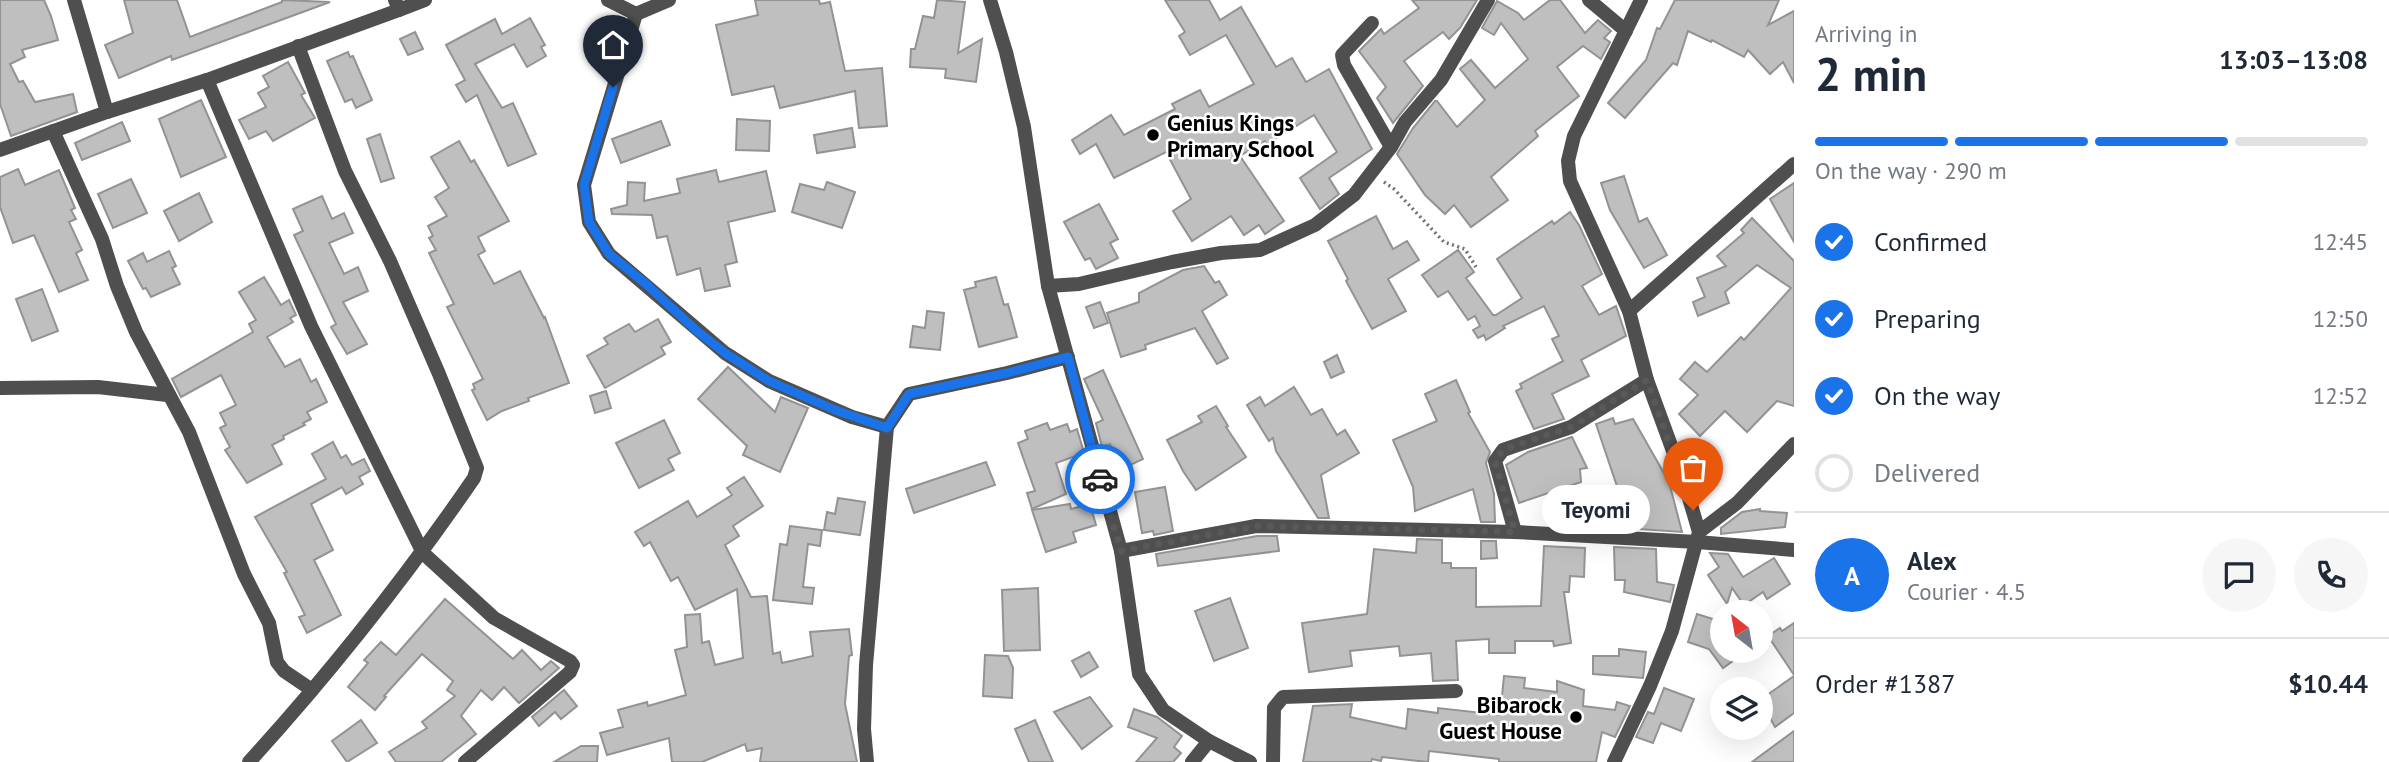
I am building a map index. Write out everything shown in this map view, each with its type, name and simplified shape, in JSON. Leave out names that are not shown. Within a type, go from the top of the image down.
[{"type":"street","points":[[74,0],[107,112]]},
{"type":"street","points":[[0,150],[207,80],[397,5],[425,0]]},
{"type":"street","points":[[608,0],[636,14],[669,0]]},
{"type":"street","points":[[990,0],[1024,127],[1048,286],[1121,551],[1139,674],[1163,710],[1209,741],[1250,762]]},
{"type":"street","points":[[1048,286],[1079,285],[1172,262],[1260,250],[1315,225],[1354,195],[1391,147],[1405,122],[1441,80],[1488,0]]},
{"type":"street","points":[[1589,0],[1626,31]]},
{"type":"street","points":[[1614,762],[1645,698],[1672,631],[1698,537],[1684,481],[1647,380],[1629,311],[1570,181],[1568,161],[1574,136],[1641,0]]},
{"type":"street","points":[[636,14],[584,185],[589,222],[609,254],[725,353],[769,381],[852,417],[887,428]]},
{"type":"street","points":[[1372,23],[1342,55],[1344,65],[1391,147]]},
{"type":"street","points":[[249,762],[312,690],[423,553],[474,478],[477,468],[455,410],[395,273],[345,171],[298,46]]},
{"type":"street","points":[[207,80],[312,326],[423,553],[494,618],[573,665],[570,672],[464,762]]},
{"type":"street","points":[[52,131],[102,239],[136,332],[167,395],[189,432],[244,574],[269,623],[276,662],[284,671],[312,690]]},
{"type":"street","points":[[1629,311],[1794,164]]},
{"type":"street","points":[[867,762],[864,729],[866,665],[887,428],[909,394],[1068,357]]},
{"type":"street","points":[[1515,532],[1495,461],[1503,450],[1571,427],[1647,380]]},
{"type":"street","points":[[0,388],[98,387],[167,395]]},
{"type":"street","points":[[1698,537],[1737,503],[1794,444]]},
{"type":"street","points":[[1121,551],[1255,526],[1698,537],[1794,550]]},
{"type":"street","points":[[1273,762],[1274,708],[1283,697],[1456,691]]},
{"type":"street","points":[[1192,762],[1209,741]]},
{"type":"path","points":[[1370,173],[1394,189],[1444,242],[1465,249],[1476,267]]},
{"type":"building","points":[[0,0],[44,0],[58,40],[22,50],[25,57],[10,64],[19,82],[23,81],[35,102],[73,94],[77,112],[11,136],[0,104]]},
{"type":"building","points":[[124,0],[177,0],[190,37],[282,0],[330,2],[172,60],[171,56],[119,78],[105,45],[133,33]]},
{"type":"building","points":[[755,0],[819,0],[820,4],[830,2],[845,71],[882,68],[887,126],[859,128],[855,91],[780,108],[774,86],[732,95],[716,25],[758,15]]},
{"type":"building","points":[[937,0],[965,2],[958,53],[982,39],[976,82],[945,78],[946,69],[910,67],[911,49],[915,49],[923,16],[934,18]]},
{"type":"building","points":[[1165,0],[1209,0],[1220,20],[1241,7],[1276,67],[1292,58],[1306,82],[1329,69],[1372,149],[1329,178],[1339,194],[1320,209],[1300,178],[1337,152],[1314,115],[1267,144],[1265,141],[1240,156],[1284,221],[1265,234],[1259,225],[1244,235],[1231,216],[1192,241],[1173,211],[1191,199],[1166,152],[1114,178],[1096,144],[1080,154],[1072,140],[1111,115],[1124,135],[1175,109],[1172,104],[1200,90],[1209,107],[1254,84],[1226,35],[1190,55],[1179,36],[1185,32]]},
{"type":"building","points":[[1412,0],[1477,0],[1460,28],[1449,39],[1443,32],[1404,61],[1423,86],[1393,123],[1377,98],[1386,87],[1359,51],[1381,29],[1384,34],[1419,8]]},
{"type":"building","points":[[1550,0],[1560,0],[1585,33],[1598,20],[1611,31],[1604,38],[1610,42],[1601,59],[1583,46],[1557,67],[1579,96],[1535,131],[1538,136],[1491,177],[1508,200],[1471,227],[1454,205],[1445,214],[1425,195],[1397,154],[1413,128],[1435,101],[1457,127],[1485,100],[1460,69],[1471,60],[1495,88],[1528,59],[1501,23],[1494,35],[1482,28],[1497,1],[1518,13],[1524,20]]},
{"type":"building","points":[[1675,0],[1779,0],[1768,25],[1794,11],[1794,83],[1783,62],[1770,74],[1748,50],[1744,57],[1688,31],[1677,65],[1673,63],[1625,118],[1608,103],[1646,60],[1657,28],[1660,29]]},
{"type":"building","points":[[530,18],[545,45],[541,47],[546,56],[527,67],[514,44],[475,64],[502,108],[513,103],[536,154],[508,166],[477,95],[466,102],[456,85],[465,80],[446,45],[495,19],[502,34]]},
{"type":"building","points":[[415,32],[423,49],[408,55],[400,39]]},
{"type":"building","points":[[348,52],[350,57],[353,56],[372,100],[356,108],[352,99],[345,102],[327,61]]},
{"type":"building","points":[[288,62],[305,93],[301,95],[315,118],[273,141],[266,131],[249,139],[239,120],[266,107],[258,93],[269,87],[263,76]]},
{"type":"building","points":[[201,100],[226,157],[181,177],[159,119]]},
{"type":"building","points":[[737,119],[770,121],[769,151],[736,150]]},
{"type":"building","points":[[661,121],[670,145],[621,163],[612,139]]},
{"type":"building","points":[[122,122],[130,141],[82,160],[75,143]]},
{"type":"building","points":[[852,128],[855,147],[817,153],[814,135]]},
{"type":"building","points":[[380,134],[394,178],[381,182],[367,139]]},
{"type":"building","points":[[459,141],[471,162],[474,160],[509,221],[478,237],[485,251],[478,255],[494,284],[520,271],[545,317],[569,383],[528,398],[529,401],[487,420],[472,390],[475,389],[473,384],[483,379],[447,307],[454,304],[429,253],[436,250],[429,238],[433,236],[428,226],[447,216],[435,197],[449,188],[431,157]]},
{"type":"building","points":[[18,169],[25,185],[59,170],[75,208],[71,210],[76,219],[69,222],[82,250],[76,253],[88,280],[59,292],[34,235],[13,243],[0,207],[0,177]]},
{"type":"building","points":[[716,170],[719,182],[766,171],[775,211],[728,222],[737,262],[725,265],[730,286],[705,291],[700,268],[677,275],[667,236],[657,238],[652,215],[612,214],[611,209],[627,205],[628,182],[645,183],[644,201],[680,193],[677,179]]},
{"type":"building","points":[[1624,176],[1639,222],[1647,218],[1667,255],[1644,268],[1610,210],[1601,183]]},
{"type":"building","points":[[131,179],[147,213],[113,228],[98,194]]},
{"type":"building","points":[[827,182],[855,192],[842,228],[792,212],[800,184],[824,190]]},
{"type":"building","points":[[1794,183],[1794,242],[1770,199]]},
{"type":"building","points":[[199,193],[212,222],[179,241],[164,211]]},
{"type":"building","points":[[322,196],[332,219],[344,213],[353,233],[329,243],[344,274],[358,267],[368,291],[343,302],[367,344],[347,354],[331,327],[336,324],[294,235],[303,231],[293,209]]},
{"type":"building","points":[[1099,204],[1118,239],[1110,243],[1118,258],[1096,269],[1090,258],[1085,260],[1064,222]]},
{"type":"building","points":[[1570,212],[1602,274],[1582,286],[1599,315],[1616,306],[1626,336],[1581,360],[1589,376],[1552,394],[1564,419],[1534,429],[1516,391],[1522,388],[1520,384],[1563,361],[1552,339],[1559,336],[1544,306],[1503,326],[1505,328],[1486,340],[1484,335],[1478,338],[1473,330],[1480,326],[1475,316],[1468,320],[1448,291],[1438,297],[1422,275],[1458,250],[1474,272],[1466,278],[1493,315],[1496,315],[1522,298],[1497,259],[1552,221],[1554,224]]},
{"type":"building","points":[[1376,216],[1393,249],[1407,241],[1419,260],[1388,279],[1406,311],[1372,329],[1328,241]]},
{"type":"building","points":[[1752,218],[1794,261],[1794,406],[1777,401],[1747,432],[1725,411],[1700,436],[1679,414],[1698,395],[1680,379],[1695,362],[1707,372],[1741,337],[1744,340],[1791,288],[1757,265],[1725,292],[1729,303],[1698,316],[1693,302],[1705,297],[1697,278],[1726,266],[1717,256],[1744,233],[1741,230]]},
{"type":"building","points":[[169,251],[176,266],[172,268],[180,284],[151,297],[146,288],[143,289],[128,261],[143,253],[147,262]]},
{"type":"building","points":[[1204,266],[1215,283],[1219,281],[1227,295],[1202,311],[1228,358],[1217,364],[1195,328],[1145,345],[1146,349],[1121,357],[1107,313],[1139,302],[1139,293],[1183,270]]},
{"type":"building","points":[[264,277],[281,305],[289,300],[296,315],[290,318],[293,322],[267,337],[285,367],[300,359],[311,382],[316,379],[327,402],[307,412],[311,419],[303,423],[305,425],[272,445],[282,464],[247,483],[225,450],[230,447],[220,428],[226,425],[220,413],[236,405],[221,375],[181,397],[172,379],[253,332],[249,324],[256,320],[239,292]]},
{"type":"building","points":[[996,277],[1004,305],[1008,304],[1017,337],[979,347],[964,290],[976,287],[975,282]]},
{"type":"building","points":[[42,289],[58,331],[32,341],[16,299]]},
{"type":"building","points":[[1100,302],[1108,323],[1094,328],[1086,307]]},
{"type":"building","points":[[927,311],[944,313],[940,350],[910,347],[913,326],[925,328]]},
{"type":"building","points":[[658,319],[671,342],[661,347],[665,354],[605,388],[587,356],[608,344],[604,338],[629,324],[635,332]]},
{"type":"building","points":[[1337,355],[1344,372],[1331,378],[1324,362]]},
{"type":"building","points":[[728,367],[775,412],[781,397],[808,408],[780,472],[743,455],[747,446],[698,399]]},
{"type":"building","points":[[1103,370],[1143,459],[1126,467],[1124,462],[1119,465],[1110,444],[1102,447],[1096,423],[1103,420],[1084,379]]},
{"type":"building","points":[[1456,380],[1470,412],[1468,413],[1490,452],[1486,463],[1494,494],[1495,522],[1481,522],[1473,489],[1415,511],[1413,487],[1393,440],[1437,421],[1425,394]]},
{"type":"building","points":[[1294,387],[1311,415],[1322,409],[1337,435],[1345,430],[1359,453],[1321,475],[1329,518],[1318,518],[1276,451],[1273,438],[1269,441],[1247,405],[1260,397],[1265,406]]},
{"type":"building","points":[[606,391],[611,408],[595,413],[590,396]]},
{"type":"building","points":[[1216,406],[1246,457],[1196,490],[1167,440],[1202,422],[1198,416]]},
{"type":"building","points":[[1613,418],[1615,424],[1633,419],[1669,482],[1682,532],[1624,528],[1621,508],[1624,507],[1596,424]]},
{"type":"building","points":[[664,420],[680,453],[668,459],[674,470],[639,488],[616,443]]},
{"type":"building","points":[[1047,423],[1050,430],[1067,424],[1070,432],[1077,429],[1084,453],[1056,463],[1066,494],[1032,509],[1027,493],[1035,491],[1018,443],[1028,439],[1025,431]]},
{"type":"building","points":[[1572,437],[1587,468],[1580,469],[1581,482],[1519,503],[1506,465],[1528,452]]},
{"type":"building","points":[[333,442],[341,458],[346,455],[352,465],[364,459],[370,471],[359,477],[363,484],[346,494],[342,487],[311,504],[333,550],[314,560],[341,615],[307,633],[299,617],[305,615],[284,573],[287,572],[255,517],[326,479],[312,454]]},
{"type":"building","points":[[986,462],[995,485],[914,513],[906,489]]},
{"type":"building","points":[[744,477],[763,506],[733,526],[739,536],[725,545],[751,597],[767,596],[773,654],[780,652],[782,663],[813,656],[810,632],[849,629],[852,655],[849,656],[845,704],[857,762],[760,762],[762,748],[747,751],[745,744],[702,762],[672,762],[669,738],[607,755],[600,733],[623,727],[618,710],[647,702],[648,706],[686,695],[675,650],[687,647],[685,615],[700,614],[702,643],[709,641],[715,665],[743,658],[737,589],[695,610],[678,577],[671,581],[650,542],[644,546],[635,532],[688,501],[697,517],[732,495],[727,488]]},
{"type":"building","points":[[1165,487],[1173,531],[1154,535],[1153,531],[1142,533],[1135,492]]},
{"type":"building","points":[[838,498],[865,502],[860,535],[824,530],[827,512],[835,514]]},
{"type":"building","points":[[1070,504],[1071,509],[1090,504],[1096,525],[1073,532],[1076,542],[1046,552],[1032,510]]},
{"type":"building","points":[[1760,509],[1787,513],[1785,527],[1721,534],[1721,528],[1742,512]]},
{"type":"building","points":[[790,526],[822,530],[820,546],[808,544],[803,587],[814,588],[812,604],[773,600],[780,544],[787,545]]},
{"type":"building","points":[[1257,536],[1277,536],[1279,551],[1158,566],[1156,554]]},
{"type":"building","points":[[1417,539],[1442,540],[1442,563],[1451,563],[1451,568],[1476,568],[1476,607],[1541,606],[1544,546],[1585,548],[1584,577],[1570,576],[1569,592],[1564,592],[1571,643],[1554,646],[1553,641],[1515,641],[1515,653],[1489,653],[1489,639],[1456,641],[1458,680],[1433,681],[1431,653],[1400,656],[1399,646],[1350,651],[1352,666],[1309,672],[1302,623],[1367,614],[1374,549],[1416,553]]},
{"type":"building","points":[[1481,541],[1496,541],[1497,558],[1481,559]]},
{"type":"building","points":[[1614,547],[1656,549],[1657,582],[1674,585],[1670,602],[1624,592],[1625,580],[1615,580]]},
{"type":"building","points":[[1710,553],[1728,554],[1743,577],[1774,558],[1790,584],[1767,599],[1763,592],[1751,600],[1740,600],[1732,588],[1728,600],[1724,600],[1708,575],[1719,567]]},
{"type":"building","points":[[1038,588],[1040,650],[1004,651],[1002,590]]},
{"type":"building","points":[[1230,598],[1248,648],[1214,661],[1195,611]]},
{"type":"building","points":[[445,599],[513,659],[522,650],[541,670],[551,661],[559,668],[519,703],[504,687],[492,700],[481,690],[461,716],[476,734],[441,762],[396,762],[389,752],[427,728],[422,722],[455,696],[447,690],[453,681],[422,654],[384,696],[386,697],[375,710],[348,687],[368,663],[364,660],[381,642],[396,655]]},
{"type":"building","points":[[1697,614],[1710,618],[1710,650],[1688,642]]},
{"type":"building","points":[[1794,623],[1794,675],[1773,644],[1773,633],[1780,628],[1782,631]]},
{"type":"building","points":[[1619,649],[1646,652],[1643,678],[1593,674],[1593,656],[1619,656]]},
{"type":"building","points":[[1089,652],[1098,667],[1081,677],[1072,661]]},
{"type":"building","points":[[985,655],[1008,656],[1013,668],[1012,698],[983,696]]},
{"type":"building","points":[[1504,676],[1525,678],[1524,688],[1557,692],[1557,681],[1584,690],[1583,706],[1615,710],[1617,702],[1630,706],[1615,737],[1602,732],[1596,762],[1499,762],[1499,759],[1429,751],[1428,762],[1382,757],[1381,761],[1372,759],[1371,762],[1303,762],[1313,706],[1352,704],[1350,717],[1406,729],[1408,709],[1438,713],[1438,708],[1500,715]]},
{"type":"building","points":[[1794,676],[1794,713],[1775,727],[1773,723],[1773,691]]},
{"type":"building","points":[[1664,688],[1694,699],[1681,731],[1661,723],[1653,743],[1636,737],[1648,712],[1654,714]]},
{"type":"building","points":[[564,690],[577,706],[561,719],[555,712],[539,726],[532,717]]},
{"type":"building","points":[[1090,697],[1112,726],[1082,749],[1054,712]]},
{"type":"building","points":[[1134,709],[1157,717],[1182,736],[1174,747],[1181,753],[1173,762],[1136,762],[1157,738],[1128,727]]},
{"type":"building","points":[[361,720],[377,743],[347,762],[332,741]]},
{"type":"building","points":[[1035,720],[1053,762],[1029,762],[1015,729]]},
{"type":"building","points":[[1794,731],[1794,762],[1752,762]]},
{"type":"building","points":[[581,746],[598,746],[597,762],[554,762]]},
{"type":"way so far","points":[[1100,479],[1121,551],[1255,526],[1515,532],[1495,461],[1503,450],[1571,427],[1647,380],[1693,510]]},
{"type":"place","name":"Genius Kings Primary School","points":[[1153,135]]},
{"type":"place","name":"Teyomi","points":[[1693,510]]},
{"type":"place","name":"Bibarock Guest House","points":[[1576,717]]},
{"type":"route","points":[[613,87],[584,185],[589,222],[609,254],[697,331],[769,381],[852,417],[887,428],[909,394],[1068,357],[1100,479]]}]
